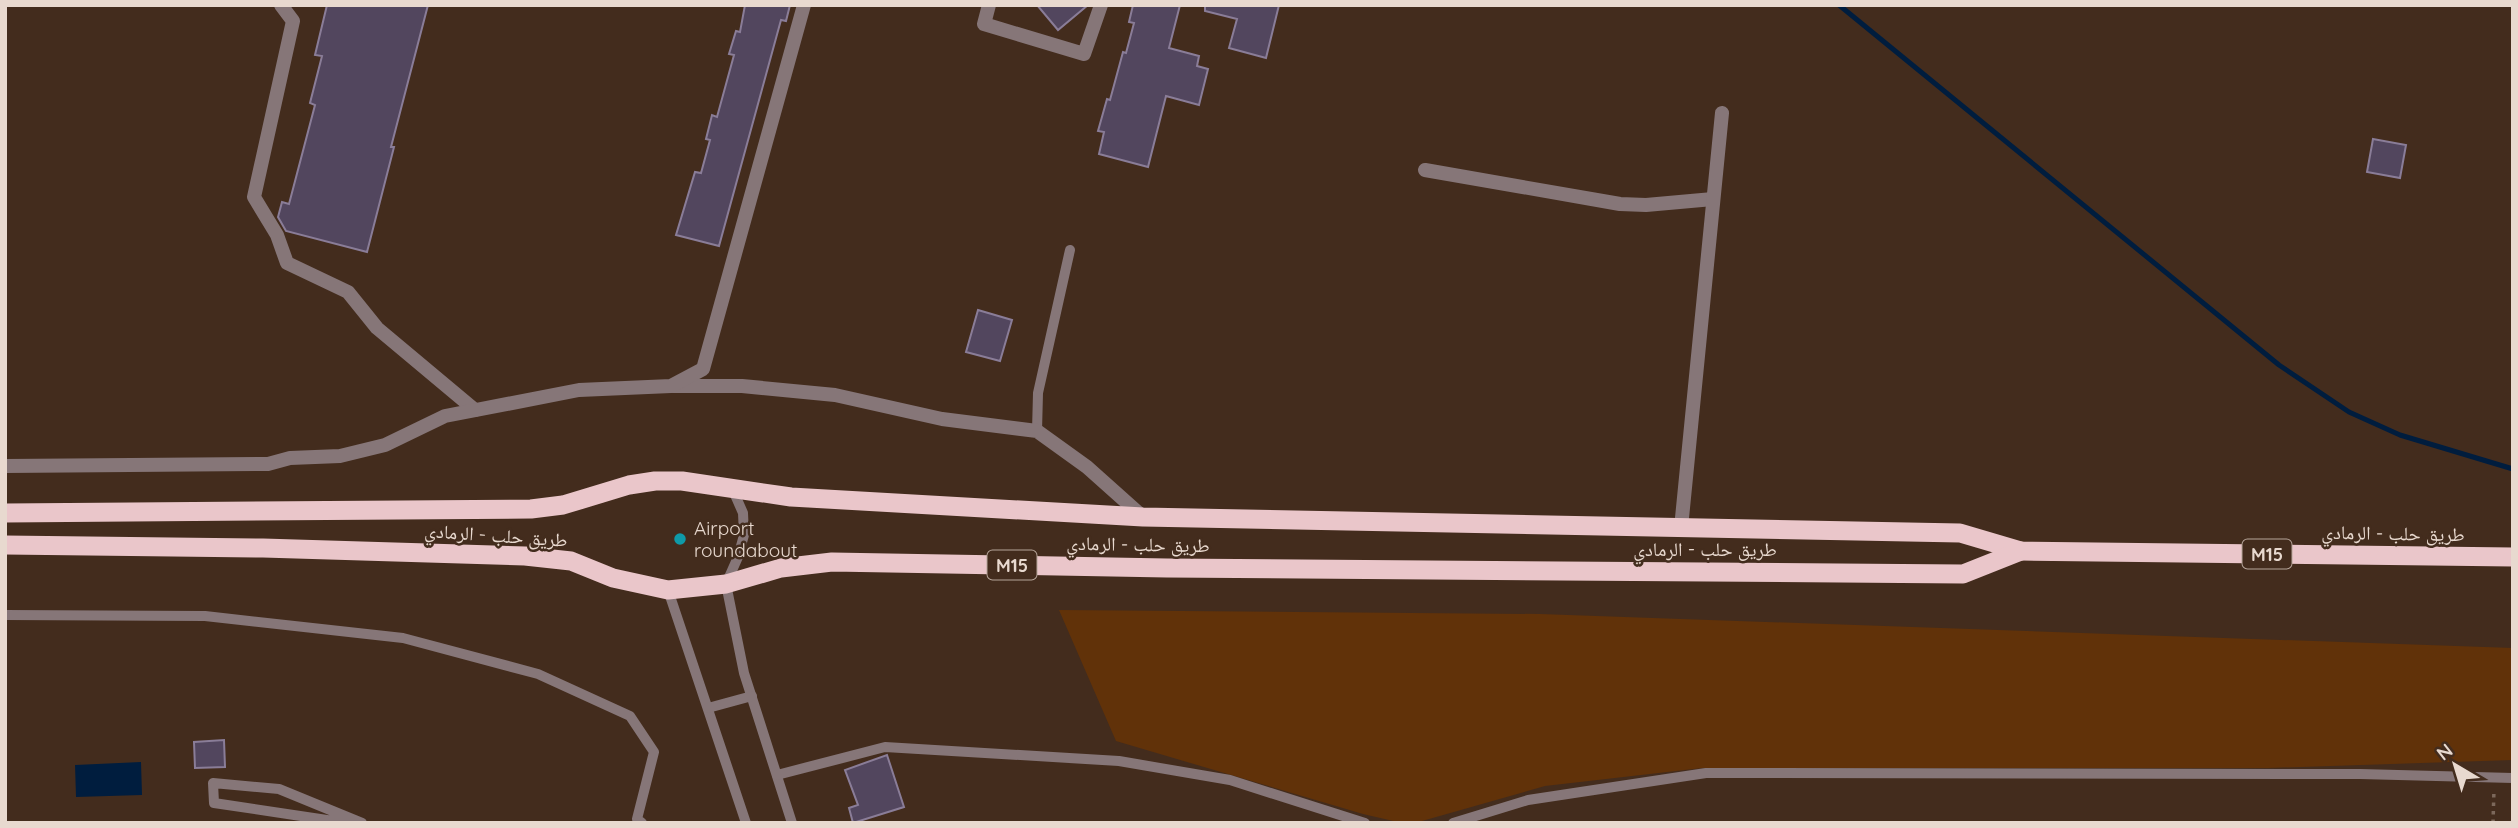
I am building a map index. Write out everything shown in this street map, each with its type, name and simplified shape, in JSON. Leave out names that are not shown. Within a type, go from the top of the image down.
[{"type":"highway","name":"طريق حلب - الرمادي","points":[[5,513],[531,509],[563,505],[629,485],[682,481],[804,498],[1143,517],[1960,533],[2021,551],[2513,557]]},
{"type":"highway","name":"طريق حلب - الرمادي","points":[[5,545],[262,548],[525,556],[570,561],[613,578],[668,590],[726,584],[781,568],[832,562],[1167,568],[1963,573],[2021,551]]},
{"type":"street","points":[[281,5],[293,21],[254,197],[277,235],[287,263],[348,292],[377,328],[475,410]]},
{"type":"street","points":[[671,386],[703,369],[804,5]]},
{"type":"street","points":[[989,5],[984,24],[1084,54],[1101,5]]},
{"type":"street","points":[[1681,528],[1722,113]]},
{"type":"street","points":[[1425,170],[1620,204],[1646,205],[1713,199]]},
{"type":"street","points":[[5,466],[268,464],[290,458],[340,456],[385,446],[445,416],[579,390],[742,386],[835,395],[943,419],[1037,431],[1087,467],[1143,517]]},
{"type":"lane","points":[[1037,431],[1038,393],[1070,250]]},
{"type":"lane","points":[[732,488],[743,513],[744,534],[738,557],[726,584],[744,673],[792,823]]},
{"type":"lane","points":[[668,590],[746,823]]},
{"type":"lane","points":[[5,615],[205,616],[403,638],[538,674],[630,716],[654,752],[636,819],[642,823]]},
{"type":"lane","points":[[708,708],[751,696]]},
{"type":"lane","points":[[777,775],[885,747],[1119,761],[1230,780],[1365,823]]},
{"type":"lane","points":[[1452,823],[1528,800],[1706,773],[2360,774],[2513,778]]},
{"type":"lane","points":[[347,823],[214,803],[213,783],[279,789],[362,823]]},
{"type":"path","points":[[2493,823],[2494,787]]},
{"type":"shaded area","points":[[1059,610],[1540,614],[2513,648],[2513,760],[2268,768],[1702,768],[1545,786],[1415,823],[1402,823],[1116,741]]},
{"type":"water","points":[[141,762],[142,795],[76,797],[75,765]]},
{"type":"building","points":[[327,5],[428,5],[367,252],[286,231],[278,217],[282,202],[289,204],[315,105],[310,103],[322,56],[315,55]]},
{"type":"building","points":[[745,5],[790,5],[786,21],[781,20],[719,246],[676,235],[695,172],[701,173],[710,140],[706,139],[712,115],[717,117],[734,55],[729,54],[736,31],[740,32]]},
{"type":"building","points":[[1037,5],[1088,5],[1058,30]]},
{"type":"building","points":[[1133,5],[1180,5],[1169,48],[1199,56],[1197,66],[1208,69],[1199,105],[1166,96],[1148,167],[1099,154],[1104,132],[1098,131],[1123,52],[1126,53],[1134,23],[1129,22]]},
{"type":"building","points":[[1205,5],[1279,5],[1266,58],[1229,48],[1237,19],[1205,11]]},
{"type":"building","points":[[2373,139],[2406,145],[2400,178],[2367,172]]},
{"type":"building","points":[[978,310],[1012,320],[1000,361],[966,352]]},
{"type":"building","points":[[224,740],[225,767],[195,768],[194,742]]},
{"type":"building","points":[[887,755],[904,807],[853,823],[849,808],[858,805],[845,770]]},
{"type":"waterway","points":[[1839,5],[2279,365],[2349,412],[2400,435],[2513,469]]},
{"type":"place","name":"Airport roundabout","points":[[680,539]]}]
